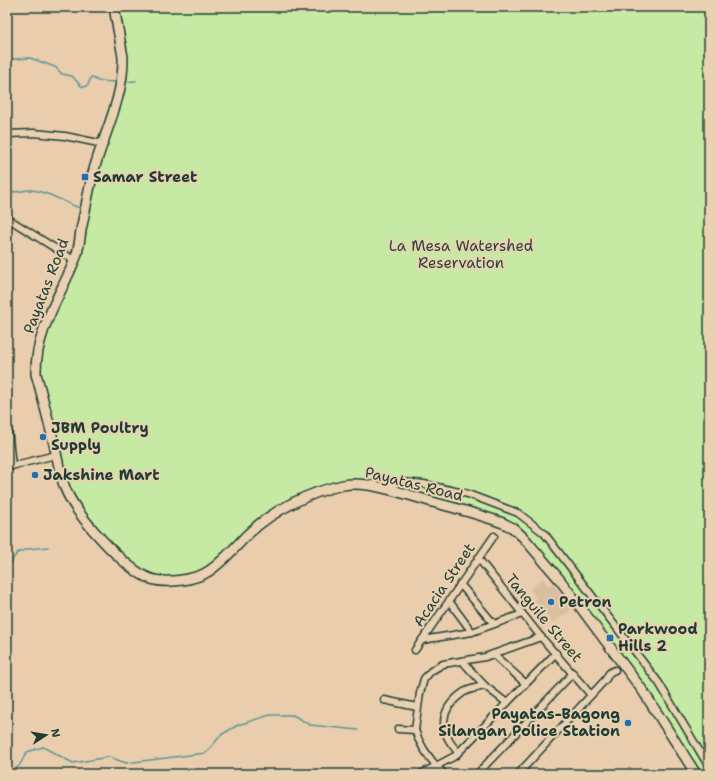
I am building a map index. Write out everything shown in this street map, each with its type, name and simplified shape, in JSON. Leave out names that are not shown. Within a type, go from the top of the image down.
[{"type":"main road","name":"Payatas Road","points":[[114,7],[123,64],[116,106],[92,177],[77,251],[43,330],[36,361],[36,374],[65,489],[76,508],[107,546],[140,574],[152,579],[166,581],[189,579],[208,572],[265,520],[297,501],[344,485],[358,484],[380,488],[490,518],[503,523],[513,528],[533,548],[560,580],[623,663],[696,774]]},
{"type":"street","points":[[7,134],[34,132],[65,136],[103,144]]},
{"type":"street","points":[[7,218],[74,260]]},
{"type":"street","points":[[7,419],[10,466],[56,455]]},
{"type":"street","points":[[380,488],[402,482],[424,484],[468,494],[518,513],[544,533],[659,683],[709,767]]},
{"type":"street","name":"Acacia Street","points":[[415,650],[494,536]]},
{"type":"street","name":"Tanguile Street","points":[[478,558],[522,614],[591,695]]},
{"type":"street","points":[[460,584],[494,624]]},
{"type":"street","points":[[449,601],[472,632]]},
{"type":"street","points":[[422,640],[472,632],[522,614]]},
{"type":"street","points":[[444,774],[436,766],[419,741],[415,730],[417,707],[424,679],[431,671],[443,664],[463,662],[494,654],[541,637]]},
{"type":"street","points":[[421,774],[455,756],[556,653]]},
{"type":"street","points":[[494,654],[525,683]]},
{"type":"street","points":[[463,662],[485,686],[506,703]]},
{"type":"street","points":[[518,774],[606,679],[609,673],[623,663]]},
{"type":"street","points":[[477,774],[572,673]]},
{"type":"street","points":[[458,752],[444,731],[445,716],[450,706],[465,692],[485,686]]},
{"type":"street","points":[[384,700],[417,707]]},
{"type":"street","points":[[398,729],[415,730]]},
{"type":"shaded area","points":[[543,578],[549,586],[553,583],[573,608],[553,623],[534,600],[536,598],[530,589]]},
{"type":"green space","name":"La Mesa Watershed Reservation","points":[[114,7],[709,7],[709,774],[696,774],[578,594],[560,580],[513,528],[365,484],[293,501],[221,561],[188,577],[157,578],[130,565],[70,497],[36,361],[76,256],[123,64]]},
{"type":"waterway","points":[[7,57],[14,59],[30,58],[55,67],[62,74],[72,76],[81,86],[84,87],[88,85],[91,77],[98,81],[116,82]]},
{"type":"waterway","points":[[124,82],[136,81]]},
{"type":"waterway","points":[[7,190],[13,192],[29,190],[39,191],[82,209]]},
{"type":"waterway","points":[[7,568],[17,553],[28,549],[48,547]]},
{"type":"waterway","points":[[7,774],[19,766],[27,752],[43,747],[73,763],[109,757],[126,763],[206,753],[221,735],[238,725],[270,715],[293,715],[310,725],[358,730]]},
{"type":"place","name":"Samar Street","points":[[85,177]]},
{"type":"place","name":"JBM Poultry Supply","points":[[43,437]]},
{"type":"place","name":"Jakshine Mart","points":[[35,475]]},
{"type":"place","name":"Petron","points":[[551,602]]},
{"type":"place","name":"Parkwood Hills 2","points":[[610,638]]},
{"type":"place","name":"Payatas-Bagong Silangan Police Station","points":[[628,723]]}]
